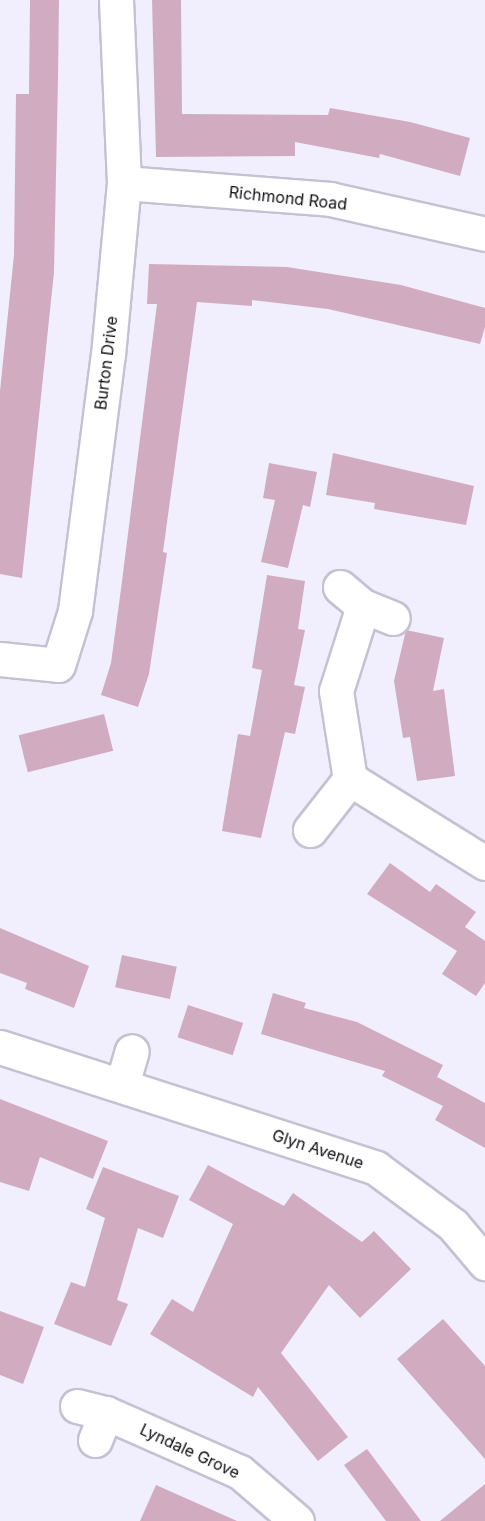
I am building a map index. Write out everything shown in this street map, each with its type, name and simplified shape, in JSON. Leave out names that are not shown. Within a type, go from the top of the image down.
[{"type":"street","name":"Burton Drive","points":[[0,659],[58,665],[75,611],[108,355],[124,183],[116,0]]},
{"type":"street","name":"Richmond Road","points":[[124,183],[330,199],[485,234]]},
{"type":"street","points":[[310,830],[350,779],[336,691],[352,596],[393,618]]},
{"type":"street","points":[[350,779],[485,863]]},
{"type":"street","name":"Glyn Avenue","points":[[0,1047],[376,1168],[453,1225],[485,1263]]},
{"type":"street","points":[[122,1085],[132,1051]]},
{"type":"street","name":"Lyndale Grove","points":[[93,1420],[240,1472],[297,1521]]},
{"type":"building","points":[[30,0],[59,0],[58,78],[54,272],[22,578],[0,574],[0,391],[14,255],[16,94],[29,94]]},
{"type":"building","points":[[152,0],[181,0],[182,114],[328,115],[330,108],[410,122],[470,138],[460,176],[380,154],[379,158],[295,142],[295,156],[156,157]]},
{"type":"building","points":[[149,264],[287,267],[401,285],[485,308],[485,327],[480,344],[328,309],[252,300],[252,306],[197,302],[163,552],[167,553],[149,674],[138,707],[101,695],[111,663],[157,304],[147,304]]},
{"type":"building","points":[[333,453],[474,486],[466,525],[374,509],[375,503],[326,495]]},
{"type":"building","points":[[269,463],[317,472],[310,507],[303,505],[288,568],[261,562],[275,500],[263,498]]},
{"type":"building","points":[[267,575],[305,581],[298,629],[305,630],[294,685],[305,687],[295,734],[285,732],[261,838],[222,831],[238,734],[250,736],[262,670],[252,668]]},
{"type":"building","points":[[406,630],[444,638],[433,691],[444,689],[455,776],[417,781],[410,737],[403,738],[394,681]]},
{"type":"building","points":[[104,714],[113,751],[28,772],[19,735]]},
{"type":"building","points":[[390,863],[430,892],[436,884],[476,912],[465,927],[485,941],[485,983],[476,996],[442,974],[457,951],[367,894]]},
{"type":"building","points":[[0,928],[89,966],[74,1008],[25,989],[27,983],[0,973]]},
{"type":"building","points":[[122,955],[177,967],[170,999],[115,987]]},
{"type":"building","points":[[273,993],[306,1003],[304,1008],[357,1022],[443,1065],[437,1077],[485,1103],[485,1148],[435,1120],[443,1106],[382,1076],[385,1071],[261,1034]]},
{"type":"building","points":[[188,1005],[243,1023],[233,1055],[177,1037]]},
{"type":"building","points":[[0,1099],[108,1141],[93,1179],[40,1157],[29,1191],[0,1182]]},
{"type":"building","points":[[208,1165],[284,1206],[293,1193],[362,1242],[374,1231],[411,1269],[360,1318],[329,1285],[281,1353],[348,1437],[318,1461],[258,1387],[253,1397],[150,1334],[172,1299],[193,1312],[233,1224],[189,1200]]},
{"type":"building","points":[[103,1167],[179,1196],[163,1238],[138,1228],[117,1300],[128,1304],[111,1346],[54,1324],[71,1282],[85,1287],[105,1218],[86,1209]]},
{"type":"building","points":[[0,1311],[44,1327],[23,1384],[0,1375]]},
{"type":"building","points":[[443,1319],[485,1366],[485,1459],[397,1359]]},
{"type":"building","points":[[367,1449],[421,1521],[386,1521],[344,1465]]},
{"type":"building","points":[[485,1484],[485,1521],[440,1521]]},
{"type":"building","points":[[156,1485],[237,1521],[140,1521]]}]
